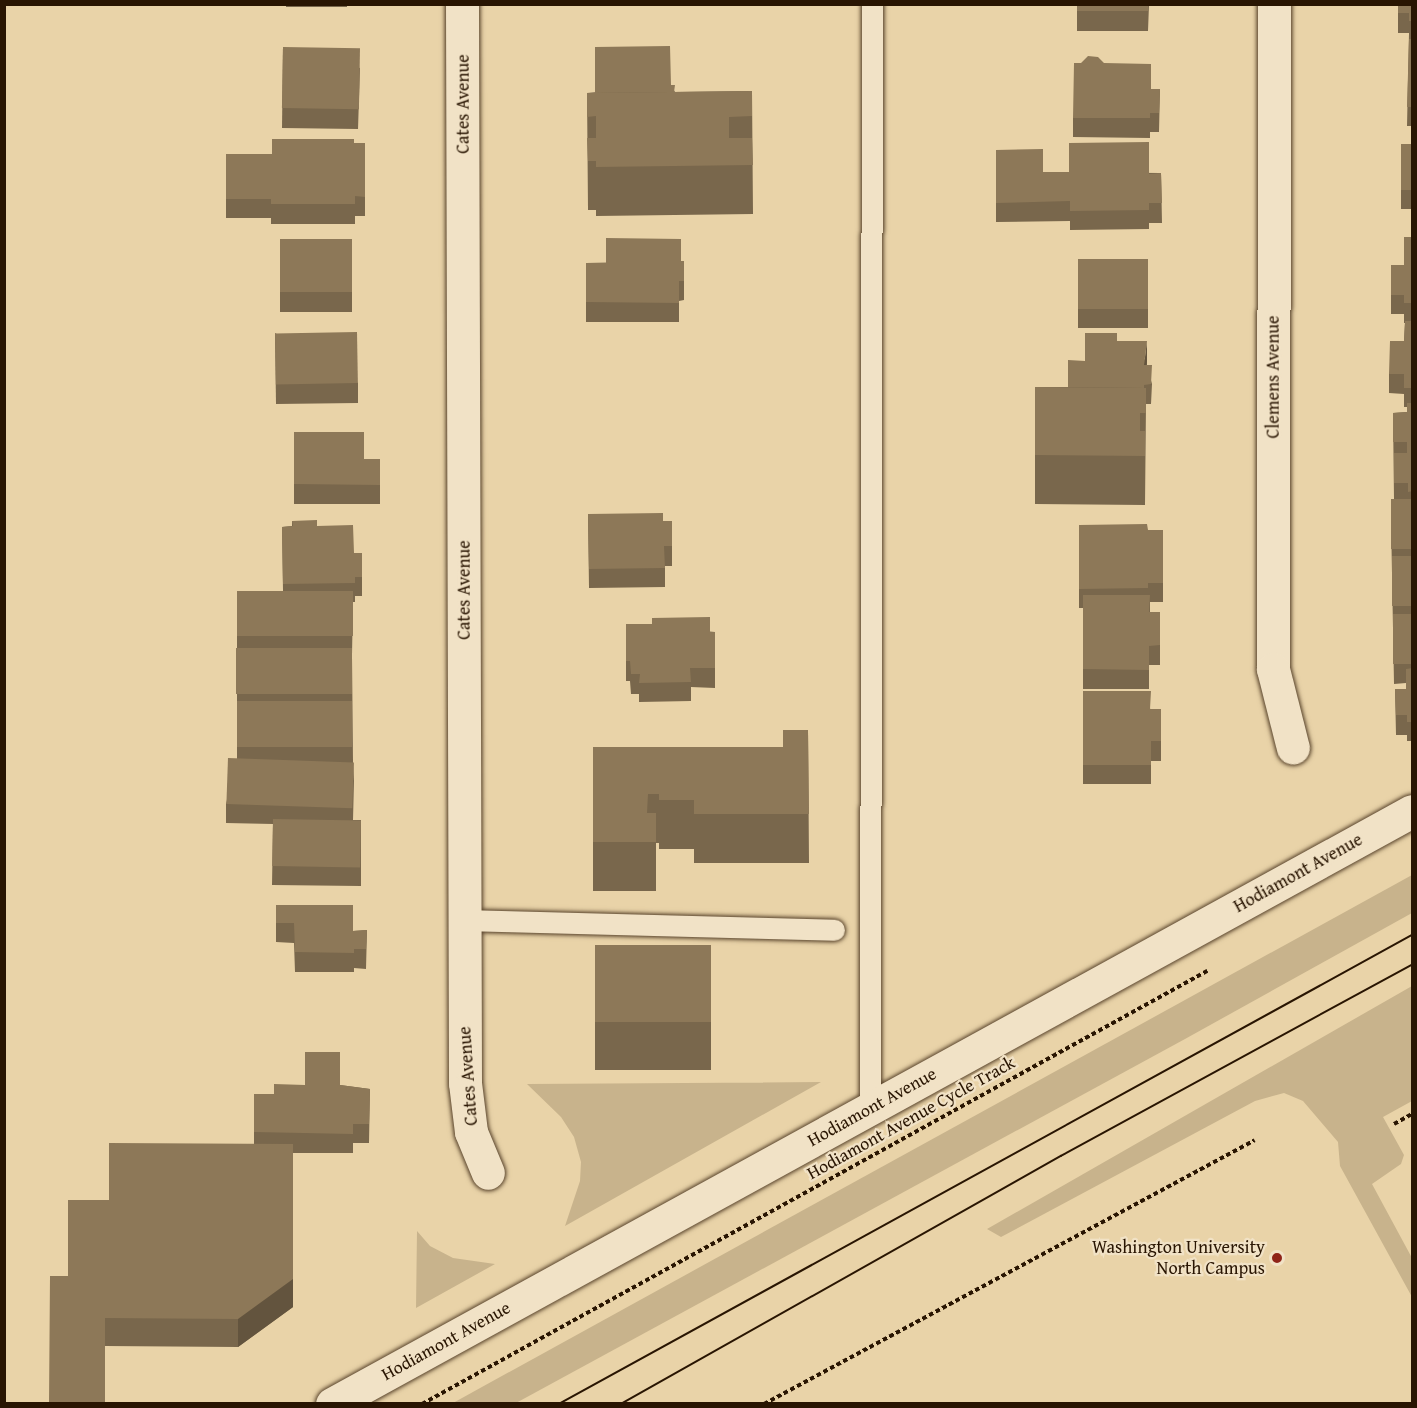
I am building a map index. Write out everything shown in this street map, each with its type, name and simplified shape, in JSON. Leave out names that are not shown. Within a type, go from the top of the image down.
[{"type":"street","name":"Cates Avenue","points":[[462,4],[465,1083],[471,1132],[488,1173]]},
{"type":"street","name":"Clemens Avenue","points":[[1274,4],[1273,669],[1293,748]]},
{"type":"street","name":"Hodiamont Avenue","points":[[332,1404],[1413,810]]},
{"type":"lane","points":[[870,1108],[872,4]]},
{"type":"lane","points":[[464,920],[834,930]]},
{"type":"path","name":"Hodiamont Avenue Cycle Track","points":[[422,1404],[1218,964]]},
{"type":"path","points":[[1394,1124],[1413,1114]]},
{"type":"path","points":[[764,1404],[1255,1140]]},
{"type":"shaded area","points":[[1412,875],[1412,913],[1185,1039],[516,1403],[453,1403]]},
{"type":"shaded area","points":[[1412,986],[1412,1101],[1383,1117],[1404,1155],[1401,1164],[1372,1184],[1412,1258],[1412,1297],[1340,1166],[1338,1142],[1303,1101],[1284,1093],[1255,1101],[1001,1237],[987,1229]]},
{"type":"shaded area","points":[[821,1082],[565,1226],[580,1181],[581,1162],[574,1137],[561,1117],[527,1084]]},
{"type":"shaded area","points":[[417,1231],[430,1246],[453,1258],[495,1264],[416,1308]]},
{"type":"building","points":[[1077,4],[1148,4],[1148,11],[1077,11]]},
{"type":"building","points":[[1398,4],[1413,4],[1413,21],[1409,21],[1409,13],[1398,13]]},
{"type":"building","points":[[1409,39],[1413,39],[1413,107],[1407,107]]},
{"type":"building","points":[[670,46],[671,85],[675,85],[674,92],[595,93],[595,47]]},
{"type":"building","points":[[283,47],[360,48],[359,109],[282,108]]},
{"type":"building","points":[[1088,56],[1098,57],[1104,63],[1151,64],[1151,89],[1160,89],[1159,113],[1150,113],[1150,118],[1073,118],[1074,63],[1081,63]]},
{"type":"building","points":[[752,91],[752,116],[729,117],[729,138],[752,138],[753,165],[596,167],[596,161],[588,161],[587,138],[596,138],[596,116],[587,117],[587,93]]},
{"type":"building","points":[[272,139],[354,139],[354,143],[365,143],[365,197],[355,196],[355,204],[271,204],[271,199],[226,199],[226,154],[272,154]]},
{"type":"building","points":[[1149,142],[1149,174],[1161,173],[1162,203],[1149,203],[1149,210],[1070,211],[1070,201],[996,203],[996,150],[1043,149],[1043,172],[1069,172],[1069,143]]},
{"type":"building","points":[[1401,144],[1412,144],[1412,190],[1401,190]]},
{"type":"building","points":[[1404,237],[1413,237],[1413,303],[1404,303],[1404,295],[1391,295],[1391,265],[1404,265]]},
{"type":"building","points":[[606,238],[681,239],[684,281],[679,281],[679,303],[586,302],[586,263],[606,263]]},
{"type":"building","points":[[280,239],[352,239],[352,292],[280,292]]},
{"type":"building","points":[[1078,259],[1148,259],[1148,309],[1078,309]]},
{"type":"building","points":[[1405,321],[1413,321],[1413,388],[1404,388],[1404,374],[1389,374],[1390,341],[1404,341]]},
{"type":"building","points":[[357,332],[358,383],[276,384],[275,333]]},
{"type":"building","points":[[1085,333],[1117,333],[1117,341],[1147,341],[1144,365],[1152,365],[1151,384],[1144,385],[1144,388],[1068,387],[1068,360],[1085,361]]},
{"type":"building","points":[[1035,387],[1146,388],[1146,413],[1140,413],[1140,431],[1145,431],[1145,456],[1035,455]]},
{"type":"building","points":[[1407,403],[1413,403],[1413,491],[1408,492],[1408,483],[1394,483],[1394,453],[1407,453],[1407,442],[1393,442],[1393,413],[1407,412]]},
{"type":"building","points":[[294,432],[364,432],[364,459],[380,459],[380,485],[294,484]]},
{"type":"building","points":[[1391,499],[1412,499],[1412,549],[1391,549]]},
{"type":"building","points":[[663,513],[663,521],[672,521],[672,546],[664,546],[665,568],[589,569],[588,514]]},
{"type":"building","points":[[317,520],[317,526],[353,525],[354,553],[362,553],[362,577],[355,577],[355,583],[283,584],[282,527],[293,526],[292,521]]},
{"type":"building","points":[[1147,524],[1148,530],[1163,530],[1163,583],[1148,583],[1148,588],[1079,589],[1079,525]]},
{"type":"building","points":[[1392,556],[1412,556],[1412,606],[1392,606]]},
{"type":"building","points":[[237,591],[353,591],[353,636],[237,636]]},
{"type":"building","points":[[1083,595],[1150,595],[1149,612],[1160,612],[1160,645],[1149,646],[1149,670],[1083,669]]},
{"type":"building","points":[[1393,614],[1412,614],[1412,664],[1393,664]]},
{"type":"building","points":[[710,617],[710,632],[715,632],[715,668],[690,668],[691,682],[639,683],[640,674],[631,674],[630,661],[626,661],[626,624],[652,624],[652,618]]},
{"type":"building","points":[[236,648],[352,648],[352,694],[236,694]]},
{"type":"building","points":[[1413,668],[1413,722],[1407,722],[1407,715],[1396,715],[1395,689],[1406,689],[1406,669]]},
{"type":"building","points":[[1083,691],[1151,691],[1150,709],[1161,709],[1161,741],[1151,741],[1151,765],[1083,765]]},
{"type":"building","points":[[237,701],[352,701],[352,747],[237,747]]},
{"type":"building","points":[[783,730],[808,730],[809,814],[694,814],[694,800],[659,800],[659,794],[648,794],[647,813],[656,813],[656,842],[593,842],[593,747],[783,747]]},
{"type":"building","points":[[228,758],[354,762],[352,808],[226,804]]},
{"type":"building","points":[[273,819],[361,821],[360,868],[272,866]]},
{"type":"building","points":[[276,905],[353,905],[353,931],[367,930],[366,949],[354,949],[354,953],[295,952],[294,923],[276,923]]},
{"type":"building","points":[[595,945],[711,945],[711,1022],[595,1022]]},
{"type":"building","points":[[305,1052],[340,1052],[340,1085],[370,1089],[369,1124],[353,1124],[353,1134],[254,1132],[254,1094],[274,1094],[274,1084],[305,1085]]},
{"type":"building","points":[[109,1143],[293,1144],[293,1279],[238,1319],[105,1318],[105,1404],[49,1404],[50,1276],[68,1276],[68,1200],[109,1200]]},
{"type":"tram line","points":[[559,1404],[1412,935]]},
{"type":"tram line","points":[[621,1404],[1061,1156],[1412,965]]},
{"type":"place","name":"Washington University North Campus","points":[[1277,1258]]}]
